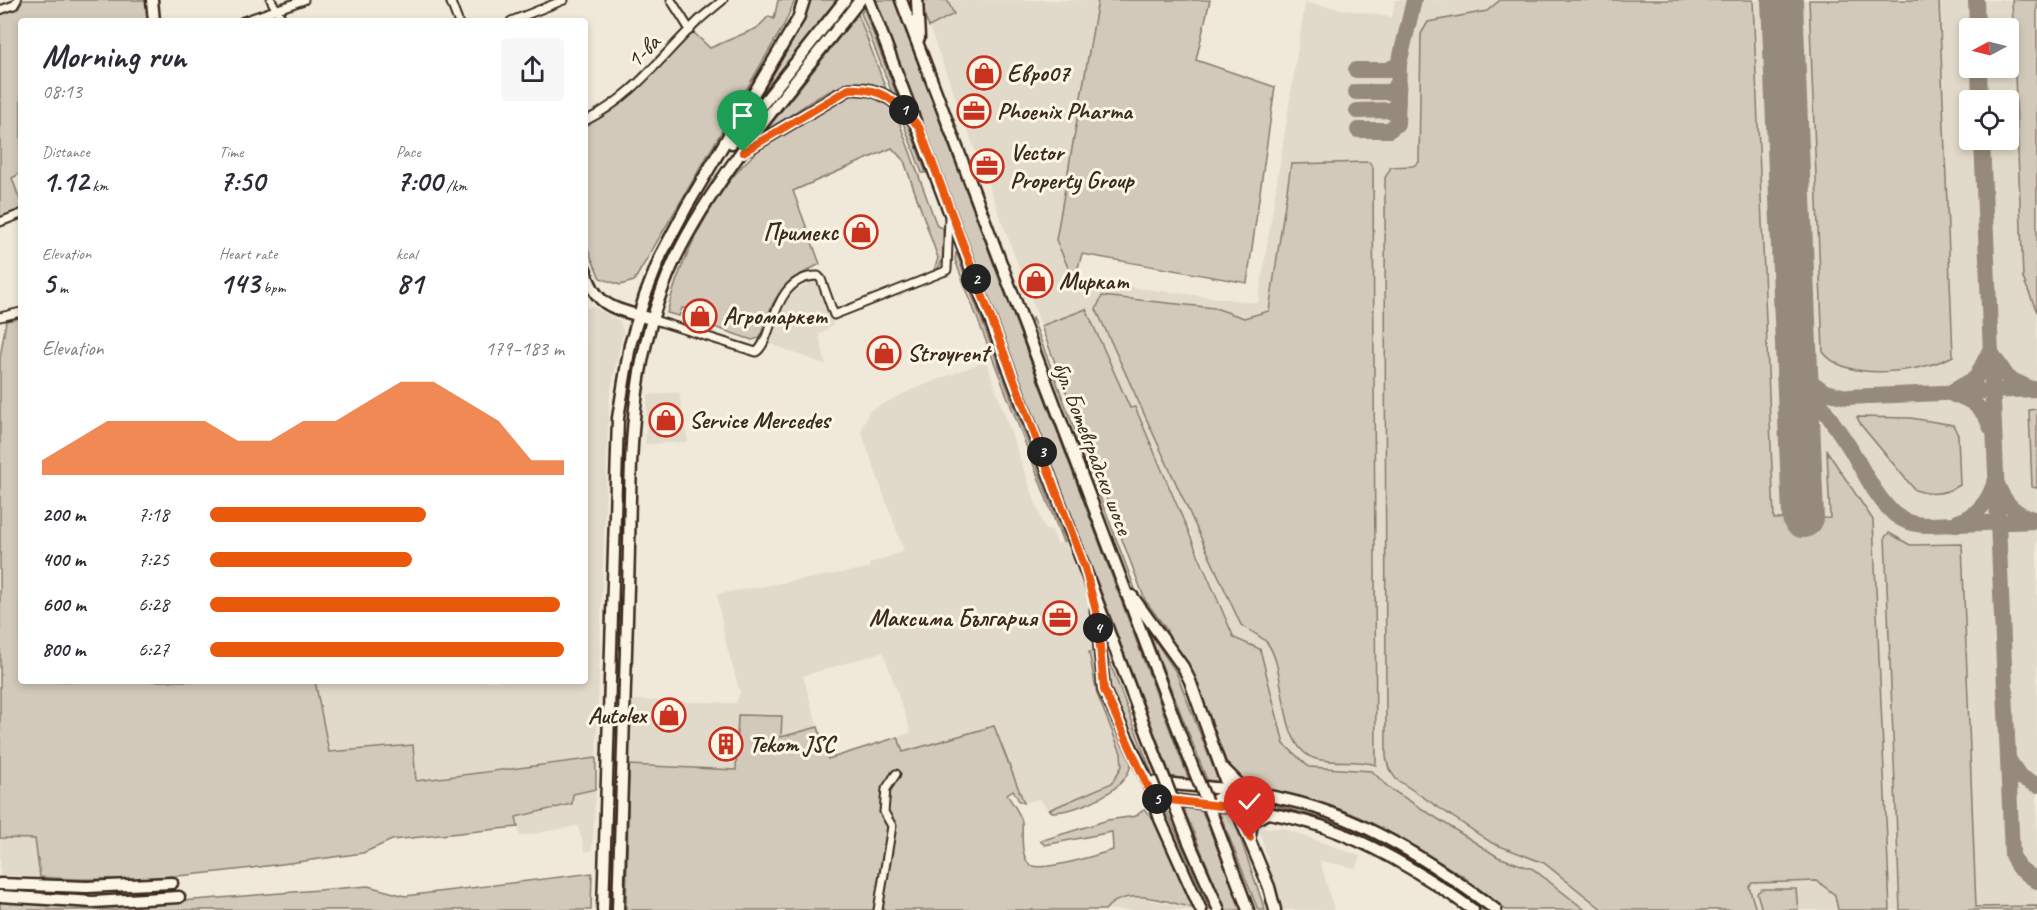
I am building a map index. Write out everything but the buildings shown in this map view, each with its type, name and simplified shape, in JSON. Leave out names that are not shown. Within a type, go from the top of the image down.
[{"type":"main road","points":[[152,0],[154,18]]},
{"type":"main road","points":[[603,910],[618,418],[630,345],[661,255],[798,19],[804,0]]},
{"type":"main road","points":[[708,174],[845,0]]},
{"type":"main road","points":[[618,910],[635,400],[640,364],[651,319],[676,258],[710,198],[860,0]]},
{"type":"main road","name":"бул. Ботевградско шосе","points":[[869,0],[1158,762],[1188,840],[1219,910]]},
{"type":"main road","name":"бул. Ботевградско шосе","points":[[901,0],[1248,910]]},
{"type":"main road","points":[[917,0],[921,56]]},
{"type":"main road","points":[[743,152],[849,89],[865,88],[888,97],[900,105],[919,127]]},
{"type":"main road","points":[[588,281],[598,299],[610,307],[651,319]]},
{"type":"main road","points":[[1085,568],[1097,615],[1104,690],[1148,782],[1180,868],[1201,910]]},
{"type":"main road","points":[[1120,576],[1183,666],[1228,788],[1250,838],[1275,910]]},
{"type":"main road","points":[[1220,765],[1235,782],[1259,794]]},
{"type":"main road","points":[[1148,782],[1228,788],[1319,810],[1378,834],[1439,869],[1496,910]]},
{"type":"main road","points":[[1207,804],[1221,797],[1228,788]]},
{"type":"main road","points":[[1153,798],[1237,808],[1321,826],[1367,846],[1473,910]]},
{"type":"main road","points":[[1250,838],[1249,828],[1252,822],[1267,813]]},
{"type":"main road","points":[[0,884],[87,887],[172,883]]},
{"type":"main road","points":[[0,896],[93,902],[179,897]]},
{"type":"street","points":[[0,10],[14,5],[17,0]]},
{"type":"street","points":[[270,0],[280,18]]},
{"type":"street","points":[[251,18],[304,0]]},
{"type":"street","points":[[450,0],[457,18]]},
{"type":"street","points":[[519,18],[564,0]]},
{"type":"street","points":[[671,0],[690,30]]},
{"type":"street","name":"1-ва","points":[[588,120],[610,109],[649,74],[690,30],[723,0]]},
{"type":"street","points":[[651,319],[756,352],[763,343],[778,304],[788,291],[812,276],[821,279],[832,312],[839,315],[946,270],[950,210]]},
{"type":"street","points":[[0,222],[18,215]]},
{"type":"street","points":[[0,316],[18,313]]},
{"type":"street","points":[[878,910],[892,826],[884,812],[886,789],[896,774]]},
{"type":"shaded area","points":[[17,0],[152,0],[154,18],[18,18],[18,175],[12,178],[18,195],[18,215],[0,222],[0,10]]},
{"type":"shaded area","points":[[778,0],[795,0],[784,25],[634,281],[620,285],[600,278],[588,250],[588,121],[619,104],[692,31],[710,48],[757,28],[769,16],[774,19]]},
{"type":"shaded area","points":[[810,0],[837,0],[750,112],[798,30]]},
{"type":"shaded area","points":[[876,0],[894,0],[1189,780],[1172,779]]},
{"type":"shaded area","points":[[924,0],[947,0],[954,14],[929,27],[923,13]]},
{"type":"shaded area","points":[[947,0],[1098,0],[1056,240],[1074,280],[1258,303],[1305,3],[1392,17],[1395,0],[2037,0],[2037,910],[1585,910],[1533,869],[1498,857],[1389,788],[1372,771],[1309,767],[1284,744],[1260,649],[1234,638],[1200,553],[1135,407],[1130,409],[1086,309],[1041,326],[929,27],[954,14]]},
{"type":"shaded area","points":[[1098,0],[1210,0],[1196,60],[1275,87],[1247,283],[1082,254],[1074,281],[1056,240]]},
{"type":"shaded area","points":[[1500,0],[1753,0],[1774,519],[1830,518],[1827,451],[1873,520],[1890,910],[1838,910],[1835,895],[1817,881],[1752,883],[1749,887],[1756,910],[1603,910],[1544,863],[1492,843],[1396,779],[1389,769],[1386,757],[1385,178],[1391,167],[1413,166],[1419,162],[1421,34],[1428,22],[1487,11]]},
{"type":"shaded area","points":[[1809,0],[1939,0],[1953,356],[1940,362],[1905,370],[1867,371],[1849,368],[1834,362],[1823,352]]},
{"type":"shaded area","points":[[2012,0],[2037,0],[2037,312],[2023,278],[2018,150],[2019,90],[2016,90],[2015,78],[2019,78],[2019,18],[2013,18]]},
{"type":"shaded area","points":[[864,9],[898,99],[893,95],[861,13]]},
{"type":"shaded area","points":[[858,14],[886,89],[858,83],[839,87],[817,98],[764,133]]},
{"type":"shaded area","points":[[862,93],[877,96],[894,108],[937,226],[943,228],[943,252],[937,269],[933,273],[938,258],[904,161],[892,148],[793,191],[820,264],[796,278],[780,293],[769,312],[760,338],[752,340],[714,327],[712,311],[682,308],[679,316],[667,313],[679,273],[709,211],[748,160],[783,132],[849,95]]},
{"type":"shaded area","points":[[898,109],[907,122],[926,173],[922,173]]},
{"type":"shaded area","points":[[1369,162],[1373,167],[1376,765],[1316,759],[1304,752],[1295,740],[1289,725],[1274,657],[1268,644],[1241,625],[1096,309],[1102,296],[1215,308],[1244,318],[1269,311],[1291,164]]},
{"type":"shaded area","points":[[956,252],[1065,541],[1063,542],[955,260]]},
{"type":"shaded area","points":[[817,279],[833,325],[819,335],[826,365],[770,344],[781,306],[794,291]]},
{"type":"shaded area","points":[[592,306],[620,321],[623,332],[609,399],[596,758],[415,781],[413,745],[329,752],[316,684],[588,684],[588,308]]},
{"type":"shaded area","points":[[1086,309],[1130,408],[1135,407],[1234,638],[1260,649],[1284,744],[1309,767],[1372,771],[1389,788],[1498,857],[1533,869],[1585,910],[1506,910],[1463,876],[1406,842],[1308,800],[1248,785],[1228,766],[1193,675],[1167,636],[1167,630],[1145,600],[1041,326]]},
{"type":"shaded area","points":[[1032,317],[1137,594],[1130,585],[1044,360],[1031,324]]},
{"type":"shaded area","points":[[18,319],[18,684],[316,684],[329,752],[413,745],[416,781],[596,758],[596,789],[573,794],[572,804],[516,817],[518,827],[392,840],[363,853],[202,874],[121,879],[40,877],[35,839],[0,838],[0,358],[6,321]]},
{"type":"shaded area","points":[[986,361],[1045,530],[1052,530],[1057,544],[1065,541],[1085,588],[1094,625],[1095,651],[1090,652],[1097,694],[1121,753],[1122,766],[1112,782],[1049,810],[1039,799],[1024,803],[994,726],[902,752],[898,737],[911,732],[883,652],[803,676],[818,727],[780,737],[736,770],[629,765],[631,700],[736,703],[740,693],[725,640],[717,594],[870,568],[869,564],[904,551],[861,431],[869,411],[911,390]]},
{"type":"shaded area","points":[[679,392],[688,442],[645,444],[648,395]]},
{"type":"shaded area","points":[[2037,409],[2037,488],[2032,487],[2029,410]]},
{"type":"shaded area","points":[[1857,417],[1911,418],[1953,425],[1958,435],[1960,485],[1938,493],[1915,490],[1861,425]]},
{"type":"shaded area","points":[[1889,533],[1910,545],[1962,544],[1976,907],[2037,906],[2037,910],[1900,910],[1885,537]]},
{"type":"shaded area","points":[[617,595],[620,596],[620,646],[611,910],[606,910]]},
{"type":"shaded area","points":[[1148,630],[1176,672],[1219,782],[1207,780]]},
{"type":"shaded area","points":[[1102,642],[1153,776],[1148,776],[1109,691]]},
{"type":"shaded area","points":[[1095,651],[1102,694],[1131,758],[1129,769],[1123,780],[1102,797],[1075,808],[1052,812],[1049,810],[1112,783],[1122,766],[1121,753],[1097,694],[1089,652]]},
{"type":"shaded area","points":[[738,715],[782,716],[781,737],[818,727],[828,759],[898,737],[903,752],[994,726],[1024,803],[1019,801],[1013,790],[1007,794],[1022,822],[1023,848],[1028,863],[1043,867],[1113,850],[1112,832],[1045,845],[1040,841],[1108,820],[1136,816],[1144,809],[1153,819],[1197,909],[1161,900],[1136,897],[1114,902],[1105,910],[626,910],[629,765],[736,770]]},
{"type":"shaded area","points":[[596,789],[592,850],[585,852],[578,826],[520,836],[516,818],[572,804],[573,794]]},
{"type":"shaded area","points":[[1236,797],[1310,815],[1381,842],[1435,871],[1491,910],[1482,910],[1414,865],[1263,807],[1245,803]]},
{"type":"shaded area","points":[[1159,804],[1164,805],[1210,910],[1207,910],[1187,872]]},
{"type":"shaded area","points":[[1182,805],[1200,806],[1242,910],[1226,910]]},
{"type":"shaded area","points":[[1218,809],[1231,811],[1265,910],[1258,910]]},
{"type":"shaded area","points":[[1263,828],[1282,828],[1360,856],[1356,868],[1320,861],[1334,910],[1281,910],[1260,832]]},
{"type":"shaded area","points":[[0,839],[35,839],[40,877],[0,875]]},
{"type":"shaded area","points":[[592,873],[591,910],[0,910],[0,901],[130,905],[368,886],[405,896]]},
{"type":"shaded area","points":[[1762,889],[1796,889],[1798,910],[1762,910],[1757,893]]},
{"type":"shaded area","points":[[1137,897],[1197,910],[1105,910],[1116,900]]},
{"type":"taxiway","points":[[1358,130],[1389,130],[1397,124],[1399,64],[1414,0]]},
{"type":"taxiway","points":[[1976,0],[1977,18]]},
{"type":"taxiway","points":[[1356,70],[1388,70],[1399,64]]},
{"type":"taxiway","points":[[1979,78],[1980,90]]},
{"type":"taxiway","points":[[1356,92],[1389,92],[1399,84]]},
{"type":"taxiway","points":[[1357,111],[1392,110],[1398,102]]},
{"type":"taxiway","points":[[1982,150],[2012,855],[2018,867],[2037,881]]},
{"type":"taxiway","points":[[1953,391],[1976,378],[1989,352]]},
{"type":"taxiway","points":[[1992,354],[2008,378],[2029,388]]},
{"type":"taxiway","points":[[1797,355],[1820,403],[1875,491],[1898,517],[1924,525],[2037,521]]},
{"type":"taxiway","points":[[1811,382],[1825,392],[1847,397],[2037,389]]},
{"type":"taxiway","points":[[1954,395],[1967,399],[1977,406],[1991,428]]},
{"type":"taxiway","points":[[1958,522],[1981,508],[1994,484]]},
{"type":"taxiway","points":[[1998,486],[2012,507],[2022,515],[2034,519]]},
{"type":"taxiway","points":[[2008,759],[2020,777],[2037,785]]},
{"type":"runway","points":[[1782,0],[1803,517]]},
{"type":"place","name":"Евро07","points":[[984,73]]},
{"type":"place","name":"Phoenix Pharma","points":[[974,111]]},
{"type":"place","name":"Vector Property Group","points":[[987,166]]},
{"type":"place","name":"Примекс","points":[[861,232]]},
{"type":"place","name":"Миркат","points":[[1036,281]]},
{"type":"place","name":"Агромаркет","points":[[700,316]]},
{"type":"place","name":"Stroyrent","points":[[884,353]]},
{"type":"place","name":"Service Mercedes","points":[[666,420]]},
{"type":"place","name":"Максима България","points":[[1060,618]]},
{"type":"place","name":"Autolex","points":[[669,715]]},
{"type":"place","name":"Tekom JSC","points":[[726,744]]},
{"type":"route","points":[[743,152],[849,89],[865,88],[883,94],[900,105],[919,127],[1085,568],[1097,615],[1104,690],[1135,753],[1153,798],[1237,808],[1250,838]]}]
